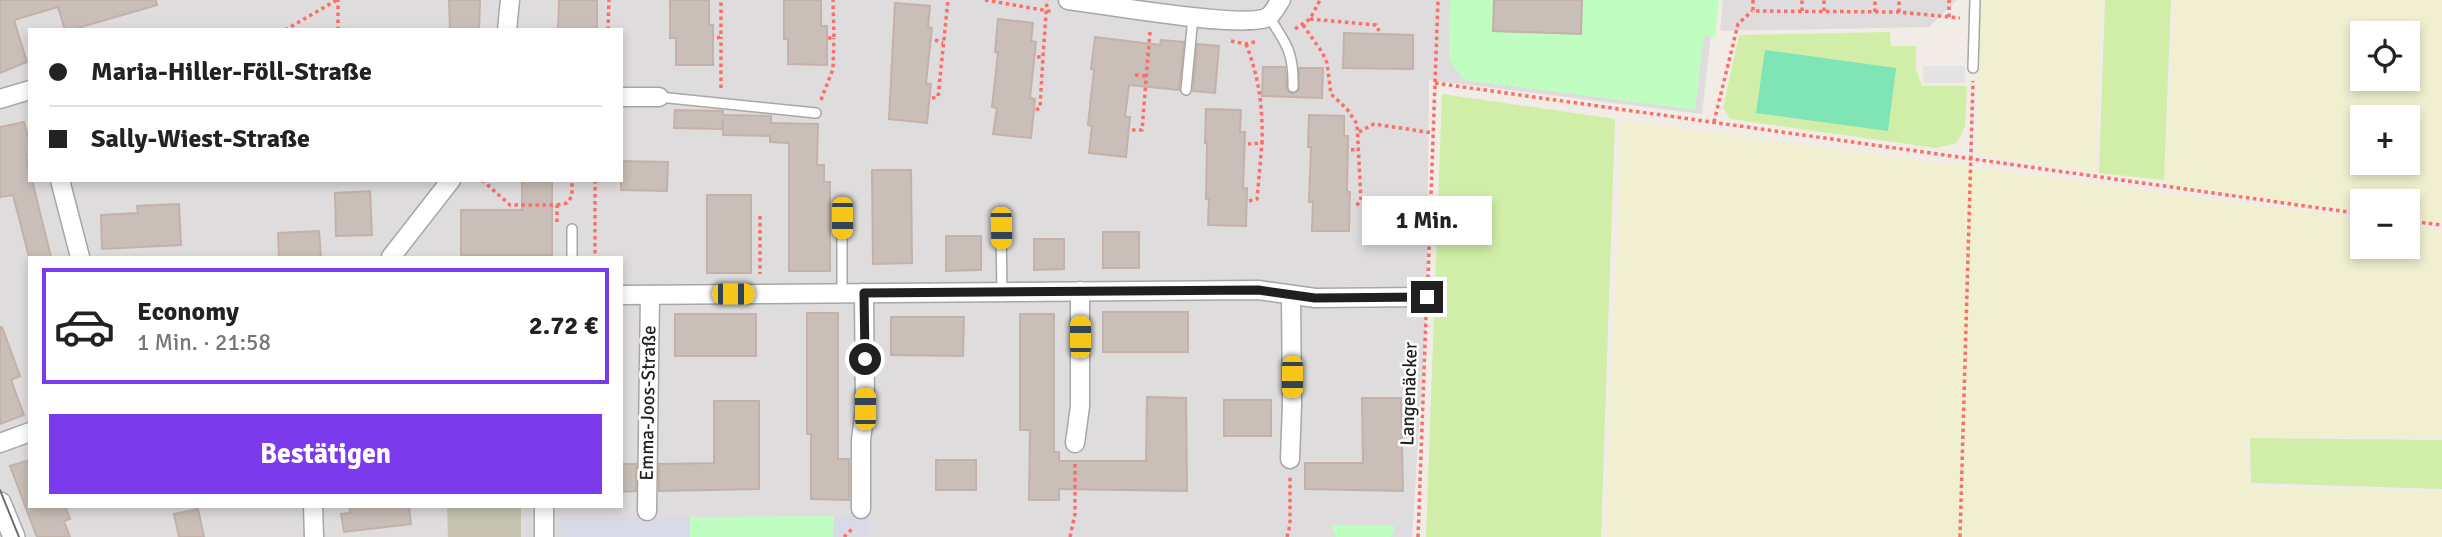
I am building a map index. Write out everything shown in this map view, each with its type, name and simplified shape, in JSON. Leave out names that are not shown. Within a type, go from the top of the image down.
[{"type":"street","points":[[506,28],[510,0]]},
{"type":"street","points":[[1068,0],[1193,17],[1254,22],[1269,17],[1281,0]]},
{"type":"street","points":[[0,99],[28,91]]},
{"type":"street","points":[[623,97],[659,97]]},
{"type":"street","points":[[61,182],[80,256]]},
{"type":"street","points":[[392,256],[449,182]]},
{"type":"street","points":[[623,295],[1258,290],[1315,298],[1427,297]]},
{"type":"street","points":[[1075,443],[1080,406],[1080,291]]},
{"type":"street","points":[[861,509],[861,440],[865,409],[864,293]]},
{"type":"street","name":"Emma-Joos-Straße","points":[[647,511],[650,295]]},
{"type":"street","points":[[1290,459],[1291,295]]},
{"type":"street","points":[[0,443],[28,433]]},
{"type":"street","points":[[0,503],[14,537]]},
{"type":"street","points":[[313,508],[314,537]]},
{"type":"street","points":[[544,508],[544,537]]},
{"type":"lane","points":[[1973,68],[1975,0]]},
{"type":"lane","points":[[1186,90],[1193,17]]},
{"type":"lane","points":[[1269,17],[1282,35],[1294,62],[1293,87]]},
{"type":"lane","points":[[659,97],[816,113]]},
{"type":"lane","points":[[842,218],[842,293]]},
{"type":"lane","points":[[1001,228],[1002,292]]},
{"type":"lane","points":[[572,229],[572,256]]},
{"type":"path","points":[[289,28],[338,0],[338,28]]},
{"type":"path","points":[[608,28],[609,0]]},
{"type":"path","points":[[720,0],[721,102]]},
{"type":"path","points":[[816,113],[833,69],[833,0]]},
{"type":"path","points":[[932,98],[938,97],[948,0]]},
{"type":"path","points":[[1036,110],[1040,108],[1047,0]]},
{"type":"path","points":[[1320,0],[1310,19],[1303,24],[1322,52],[1331,94],[1347,109],[1357,124],[1361,200],[1353,205]]},
{"type":"path","name":"Langenäcker","points":[[1418,537],[1438,0]]},
{"type":"path","points":[[1753,0],[1753,10]]},
{"type":"path","points":[[1802,0],[1802,11]]},
{"type":"path","points":[[1824,0],[1824,11]]},
{"type":"path","points":[[1875,0],[1875,12]]},
{"type":"path","points":[[1899,0],[1899,12]]},
{"type":"path","points":[[1949,0],[1949,17]]},
{"type":"path","points":[[1714,122],[1738,24],[1753,10],[1899,12],[1975,18]]},
{"type":"path","points":[[1132,130],[1142,130],[1153,11]]},
{"type":"path","points":[[1310,19],[1376,25],[1380,31]]},
{"type":"path","points":[[828,38],[834,38]]},
{"type":"path","points":[[935,40],[943,43]]},
{"type":"path","points":[[1246,44],[1256,69],[1262,100],[1262,143],[1257,198],[1249,201]]},
{"type":"path","points":[[1037,57],[1043,57]]},
{"type":"path","points":[[1960,537],[1973,68]]},
{"type":"path","points":[[1135,75],[1146,76]]},
{"type":"path","points":[[1435,83],[2350,212]]},
{"type":"path","points":[[1359,132],[1374,124],[1433,134]]},
{"type":"path","points":[[1248,144],[1262,143]]},
{"type":"path","points":[[1351,150],[1359,149]]},
{"type":"path","points":[[484,182],[510,205],[567,203],[572,196],[572,182]]},
{"type":"path","points":[[595,182],[595,256]]},
{"type":"path","points":[[557,205],[557,231]]},
{"type":"path","points":[[760,216],[760,293]]},
{"type":"path","points":[[2420,222],[2442,225]]},
{"type":"path","points":[[1070,537],[1075,514],[1075,443]]},
{"type":"path","points":[[1287,537],[1290,525],[1290,459]]},
{"type":"shaded area","points":[[0,0],[1715,0],[1702,114],[1429,80],[1427,297],[1412,537],[0,537]]},
{"type":"shaded area","points":[[1723,0],[1957,0],[1929,27],[1720,31]]},
{"type":"shaded area","points":[[1923,66],[1965,66],[1965,83],[1923,83]]},
{"type":"shaded area","points":[[447,508],[521,508],[521,537],[448,537]]},
{"type":"shaded area","points":[[834,516],[869,516],[869,536],[833,537]]},
{"type":"shaded area","points":[[690,517],[690,537],[561,537],[561,518]]},
{"type":"green space","points":[[1450,0],[1494,0],[1493,31],[1581,34],[1582,0],[1719,0],[1715,37],[1704,36],[1695,110],[1464,80],[1449,60]]},
{"type":"green space","points":[[1981,0],[2102,0],[2095,172],[1977,154]]},
{"type":"green space","points":[[2105,0],[2171,0],[2164,180],[2099,173]]},
{"type":"green space","points":[[2175,0],[2442,0],[2442,224],[2420,221],[2420,189],[2350,189],[2350,210],[2165,185]]},
{"type":"green space","points":[[1890,32],[1891,46],[1916,46],[1916,69],[1922,86],[1967,86],[1965,126],[1957,143],[1936,148],[1730,119],[1723,108],[1739,35]]},
{"type":"green space","points":[[1765,50],[1896,68],[1888,131],[1756,113]]},
{"type":"green space","points":[[1442,94],[1615,119],[1601,537],[1426,537]]},
{"type":"green space","points":[[1622,121],[2350,217],[2350,259],[2420,259],[2420,227],[2442,230],[2442,437],[2245,437],[2249,487],[2442,492],[2442,537],[1605,537]]},
{"type":"green space","points":[[2250,438],[2442,440],[2442,489],[2251,483]]},
{"type":"green space","points":[[834,516],[833,537],[690,537],[690,517]]},
{"type":"green space","points":[[1331,525],[1395,526],[1391,537],[1336,537]]},
{"type":"building","points":[[0,0],[156,0],[157,5],[78,28],[64,28],[58,7],[14,20],[27,62],[0,73]]},
{"type":"building","points":[[449,0],[480,0],[479,28],[450,28]]},
{"type":"building","points":[[559,0],[597,0],[597,28],[558,28]]},
{"type":"building","points":[[670,0],[709,0],[709,25],[713,25],[713,65],[676,65],[676,38],[670,38]]},
{"type":"building","points":[[784,0],[821,0],[821,26],[827,26],[827,65],[788,64],[788,39],[784,39]]},
{"type":"building","points":[[1494,0],[1582,0],[1581,34],[1493,31]]},
{"type":"building","points":[[895,3],[930,6],[928,27],[932,28],[926,83],[931,84],[927,123],[889,119]]},
{"type":"building","points":[[998,19],[1033,23],[1031,41],[1036,42],[1030,98],[1035,99],[1031,138],[993,134],[997,108],[992,107],[998,53],[995,52]]},
{"type":"building","points":[[1344,33],[1413,35],[1413,69],[1343,68]]},
{"type":"building","points":[[1095,37],[1160,45],[1161,40],[1184,42],[1179,90],[1129,85],[1125,117],[1130,117],[1126,157],[1089,153],[1092,126],[1088,125]]},
{"type":"building","points":[[1197,44],[1219,46],[1215,93],[1193,91]]},
{"type":"building","points":[[1263,67],[1285,67],[1287,90],[1292,94],[1299,90],[1299,68],[1323,68],[1322,98],[1262,96]]},
{"type":"building","points":[[1206,109],[1241,110],[1240,132],[1245,132],[1243,188],[1247,188],[1246,226],[1208,225]]},
{"type":"building","points":[[675,110],[723,111],[723,115],[771,116],[771,123],[818,124],[817,165],[824,165],[824,182],[830,182],[830,271],[789,271],[789,143],[770,142],[770,136],[723,135],[723,119],[722,129],[674,128]]},
{"type":"building","points":[[1309,115],[1344,116],[1344,136],[1348,136],[1349,231],[1312,231],[1313,202],[1309,202]]},
{"type":"building","points":[[24,122],[28,137],[28,182],[32,182],[51,256],[29,256],[13,195],[0,197],[0,127]]},
{"type":"building","points":[[623,161],[668,162],[667,191],[621,190]]},
{"type":"building","points":[[872,170],[911,170],[912,263],[873,264]]},
{"type":"building","points":[[522,182],[552,182],[552,255],[461,255],[461,210],[522,210]]},
{"type":"building","points":[[370,191],[372,235],[336,236],[335,193]]},
{"type":"building","points":[[707,195],[751,195],[751,273],[707,273]]},
{"type":"building","points":[[179,204],[181,245],[102,249],[101,215],[138,213],[137,206]]},
{"type":"building","points":[[319,231],[321,256],[279,256],[278,233]]},
{"type":"building","points":[[1103,232],[1139,232],[1139,268],[1103,268]]},
{"type":"building","points":[[946,236],[981,236],[981,270],[946,271]]},
{"type":"building","points":[[1034,239],[1064,239],[1064,269],[1034,270]]},
{"type":"building","points":[[1103,312],[1188,312],[1188,352],[1103,352]]},
{"type":"building","points":[[807,313],[838,313],[838,459],[849,459],[849,500],[811,499],[811,434],[807,434]]},
{"type":"building","points":[[675,314],[756,314],[756,356],[675,356]]},
{"type":"building","points":[[1020,314],[1054,314],[1054,452],[1059,452],[1059,461],[1146,461],[1147,397],[1186,398],[1187,491],[1059,489],[1059,500],[1029,500],[1030,430],[1020,430]]},
{"type":"building","points":[[891,317],[964,317],[963,356],[891,355]]},
{"type":"building","points":[[0,327],[20,376],[11,380],[24,415],[0,424]]},
{"type":"building","points":[[1362,398],[1401,398],[1403,491],[1305,489],[1305,463],[1363,463]]},
{"type":"building","points":[[1224,400],[1271,400],[1271,436],[1224,436]]},
{"type":"building","points":[[714,401],[759,401],[759,489],[659,491],[659,464],[714,463]]},
{"type":"building","points":[[936,460],[976,460],[976,490],[936,490]]},
{"type":"building","points":[[28,461],[28,508],[66,508],[70,519],[64,521],[70,537],[37,537],[10,466]]},
{"type":"building","points":[[623,464],[636,464],[636,491],[623,492]]},
{"type":"building","points":[[349,508],[409,508],[411,524],[344,532],[341,514],[350,513]]},
{"type":"building","points":[[198,509],[204,537],[179,537],[174,514]]},
{"type":"tram line","points":[[0,490],[19,537]]},
{"type":"route","points":[[865,359],[864,293],[1258,290],[1315,298],[1427,297]]}]
